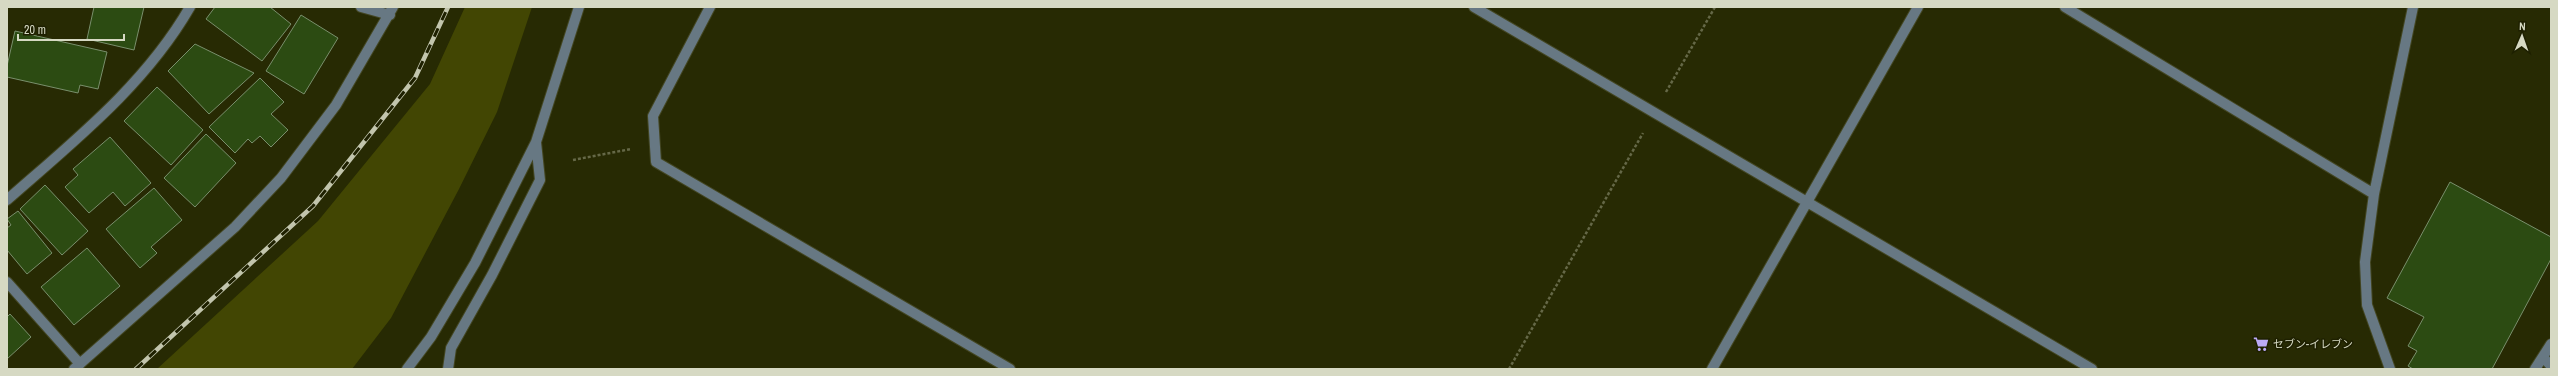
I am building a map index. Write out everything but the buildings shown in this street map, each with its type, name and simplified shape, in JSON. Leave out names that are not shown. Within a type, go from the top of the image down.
[{"type":"street","points":[[7,200],[116,104],[174,35],[190,7]]},
{"type":"street","points":[[7,282],[77,366],[234,227],[281,178],[336,105],[392,11],[361,7]]},
{"type":"street","points":[[407,369],[431,337],[475,263],[536,142],[579,7]]},
{"type":"street","points":[[710,7],[653,116],[656,162],[1010,369]]},
{"type":"street","points":[[1474,7],[1656,112],[2092,369]]},
{"type":"street","points":[[1712,369],[1809,202],[1918,7]]},
{"type":"street","points":[[2065,7],[2374,194]]},
{"type":"street","points":[[2390,369],[2367,305],[2365,262],[2374,194],[2413,7]]},
{"type":"street","points":[[448,369],[451,348],[492,276],[540,180],[536,142]]},
{"type":"street","points":[[2535,369],[2551,344]]},
{"type":"street","points":[[2543,357],[2551,366]]},
{"type":"path","points":[[1509,369],[1715,7]]},
{"type":"path","points":[[573,160],[655,144]]},
{"type":"shaded area","points":[[465,7],[532,7],[497,112],[459,189],[391,318],[352,369],[157,369],[318,221],[430,84]]},
{"type":"railway","points":[[136,369],[313,206],[415,78],[448,7]]},
{"type":"place","name":"セブン-イレブン","points":[[2261,344]]}]
